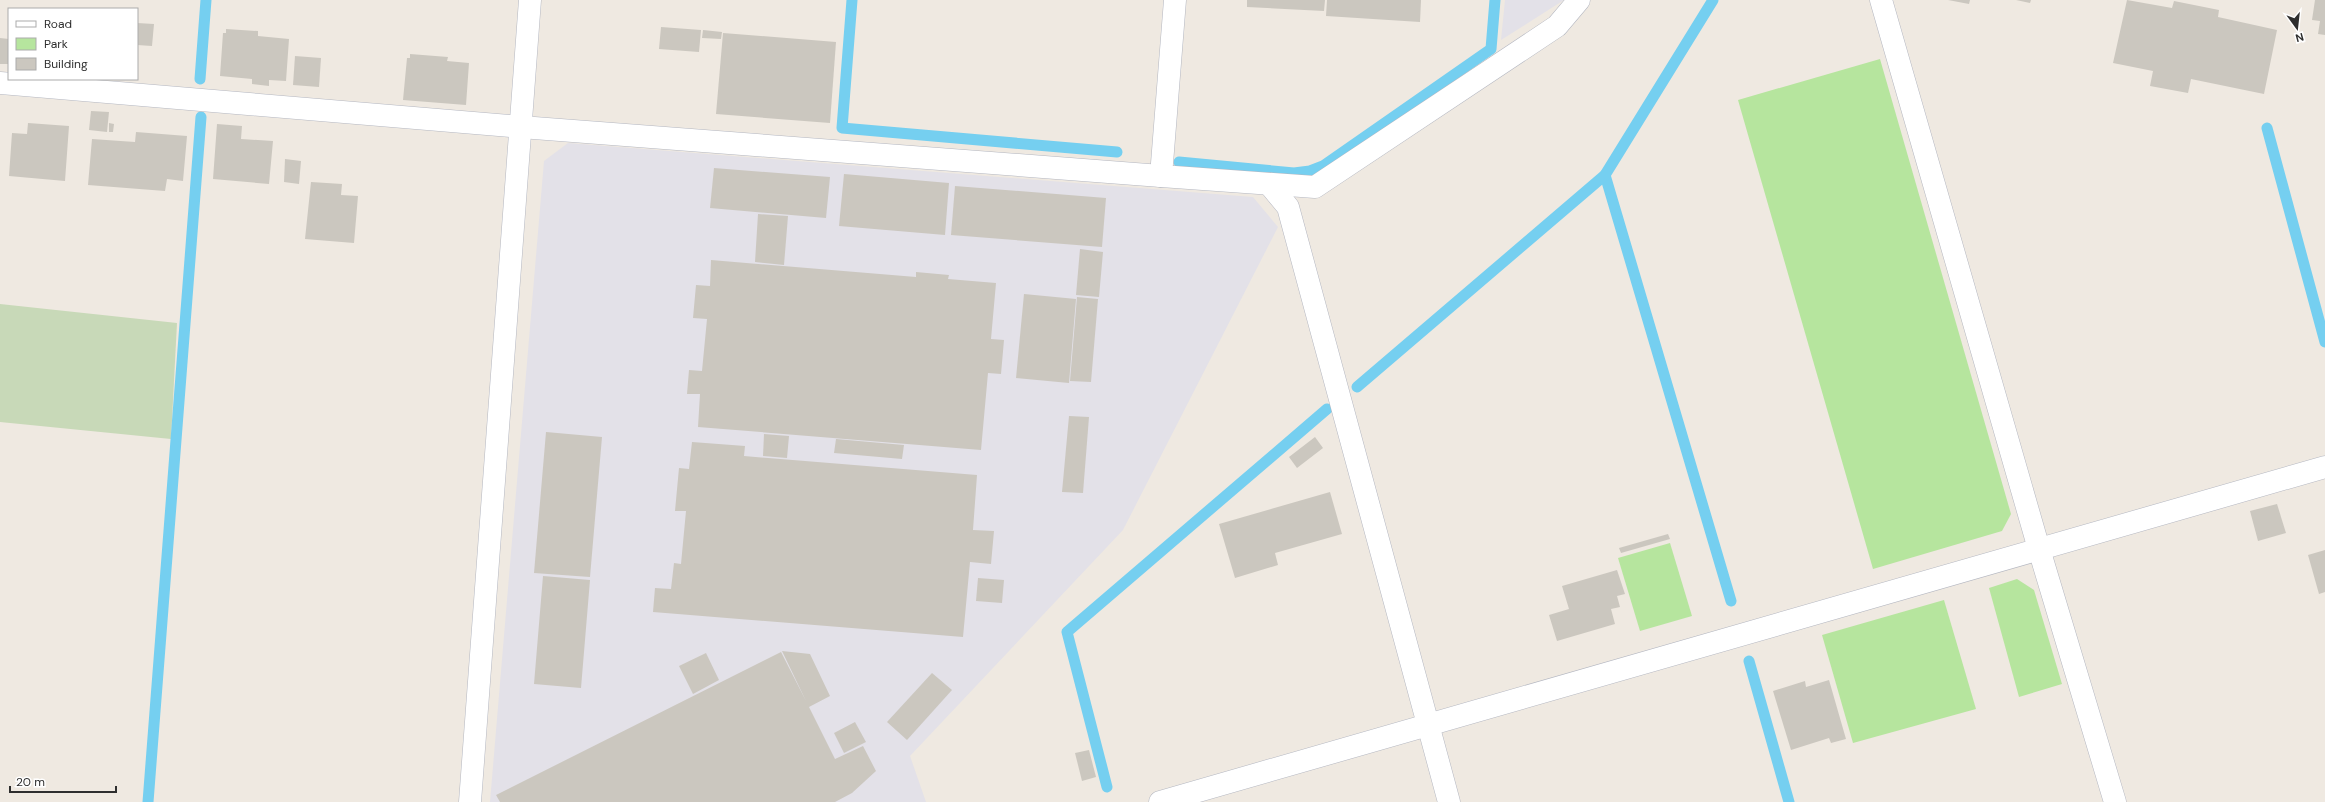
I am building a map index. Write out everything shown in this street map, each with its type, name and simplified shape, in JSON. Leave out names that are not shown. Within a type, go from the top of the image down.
[{"type":"street","points":[[470,802],[530,0]]},
{"type":"street","points":[[1161,176],[1175,0]]},
{"type":"street","points":[[0,82],[521,127],[1315,187],[1556,26],[1579,0]]},
{"type":"street","points":[[1881,0],[2039,549],[2115,802]]},
{"type":"street","points":[[1269,184],[1288,207],[1449,802]]},
{"type":"street","points":[[1160,802],[2325,467]]},
{"type":"shaded area","points":[[1505,0],[1564,0],[1501,40]]},
{"type":"shaded area","points":[[568,143],[1253,197],[1278,227],[1123,530],[910,756],[926,802],[490,802],[544,161]]},
{"type":"green space","points":[[1880,59],[2011,514],[2002,531],[1873,569],[1738,100]]},
{"type":"green space","points":[[0,304],[177,323],[171,439],[0,422]]},
{"type":"green space","points":[[1670,543],[1692,616],[1640,631],[1618,558]]},
{"type":"green space","points":[[2017,579],[2034,590],[2062,684],[2019,697],[1989,588]]},
{"type":"green space","points":[[1944,600],[1976,709],[1853,743],[1822,635]]},
{"type":"building","points":[[1247,0],[1325,0],[1324,11],[1247,7]]},
{"type":"building","points":[[1327,0],[1421,0],[1420,22],[1326,16]]},
{"type":"building","points":[[1948,0],[1970,0],[1969,4]]},
{"type":"building","points":[[2016,0],[2031,0],[2030,3]]},
{"type":"building","points":[[2127,0],[2172,8],[2174,1],[2219,10],[2218,17],[2277,30],[2264,94],[2191,79],[2188,93],[2150,86],[2153,71],[2113,63]]},
{"type":"building","points":[[2315,0],[2325,0],[2325,35],[2318,34],[2320,21],[2312,20]]},
{"type":"building","points":[[138,23],[154,24],[152,46],[138,45]]},
{"type":"building","points":[[661,27],[701,30],[699,52],[659,49]]},
{"type":"building","points":[[226,29],[258,31],[258,36],[289,39],[286,81],[269,80],[269,86],[252,84],[252,79],[220,76],[223,33],[226,33]]},
{"type":"building","points":[[703,30],[722,32],[721,39],[702,38]]},
{"type":"building","points":[[723,33],[836,42],[830,123],[716,114]]},
{"type":"building","points":[[0,38],[8,39],[8,64],[0,64]]},
{"type":"building","points":[[410,54],[448,57],[447,61],[469,63],[466,105],[403,100],[407,58],[410,58]]},
{"type":"building","points":[[295,56],[321,58],[319,87],[293,85]]},
{"type":"building","points":[[91,111],[109,112],[107,132],[89,130]]},
{"type":"building","points":[[28,123],[69,126],[65,181],[9,176],[12,133],[27,134]]},
{"type":"building","points":[[109,123],[114,124],[113,132],[109,132]]},
{"type":"building","points":[[217,124],[242,126],[241,139],[273,141],[269,184],[213,179]]},
{"type":"building","points":[[136,132],[187,136],[183,181],[167,179],[165,191],[88,185],[92,139],[135,142]]},
{"type":"building","points":[[285,159],[301,161],[299,184],[284,182]]},
{"type":"building","points":[[714,168],[830,177],[826,218],[710,208]]},
{"type":"building","points":[[844,174],[949,183],[945,235],[839,226]]},
{"type":"building","points":[[311,182],[342,184],[341,195],[358,196],[354,243],[305,239]]},
{"type":"building","points":[[955,186],[1106,198],[1102,247],[951,235]]},
{"type":"building","points":[[758,214],[788,216],[784,265],[755,262]]},
{"type":"building","points":[[1080,249],[1103,252],[1099,297],[1076,295]]},
{"type":"building","points":[[711,260],[916,277],[916,272],[949,275],[948,279],[996,283],[991,339],[1004,340],[1001,374],[988,373],[981,450],[698,427],[700,394],[687,394],[689,370],[702,371],[707,319],[693,318],[696,285],[710,286]]},
{"type":"building","points":[[1024,294],[1076,299],[1069,383],[1016,378]]},
{"type":"building","points":[[1077,297],[1098,299],[1091,382],[1070,381]]},
{"type":"building","points":[[1069,416],[1089,417],[1083,493],[1062,492]]},
{"type":"building","points":[[546,432],[602,437],[590,577],[534,573]]},
{"type":"building","points":[[764,434],[789,436],[787,458],[763,456]]},
{"type":"building","points":[[1315,437],[1323,448],[1297,468],[1289,457]]},
{"type":"building","points":[[836,439],[904,445],[902,459],[834,453]]},
{"type":"building","points":[[692,442],[745,446],[744,456],[977,475],[973,530],[994,531],[991,564],[970,562],[963,637],[653,612],[655,588],[671,589],[674,563],[681,564],[686,511],[675,511],[679,468],[689,469]]},
{"type":"building","points":[[1330,492],[1342,534],[1275,553],[1278,565],[1235,578],[1219,524]]},
{"type":"building","points":[[2277,504],[2286,533],[2258,541],[2250,511]]},
{"type":"building","points":[[1668,534],[1670,539],[1621,553],[1619,548]]},
{"type":"building","points":[[2325,550],[2325,592],[2319,594],[2308,555]]},
{"type":"building","points":[[1617,570],[1625,594],[1617,596],[1620,607],[1611,609],[1615,624],[1557,641],[1549,615],[1569,609],[1562,586]]},
{"type":"building","points":[[543,576],[590,580],[581,688],[534,684]]},
{"type":"building","points":[[978,578],[1004,580],[1002,603],[976,601]]},
{"type":"building","points":[[782,651],[810,654],[830,696],[809,707],[835,759],[863,746],[876,771],[852,793],[835,802],[500,802],[496,795],[781,652],[806,701]]},
{"type":"building","points":[[706,653],[719,680],[693,694],[679,666]]},
{"type":"building","points":[[932,673],[952,690],[907,740],[887,722]]},
{"type":"building","points":[[1829,680],[1846,739],[1831,743],[1829,738],[1791,750],[1773,691],[1805,681],[1806,687]]},
{"type":"building","points":[[855,722],[866,742],[844,753],[834,733]]},
{"type":"building","points":[[1089,750],[1096,777],[1082,781],[1075,753]]},
{"type":"waterway","points":[[200,79],[206,0]]},
{"type":"waterway","points":[[852,0],[842,128],[1117,152]]},
{"type":"waterway","points":[[1179,162],[1294,173],[1310,171],[1323,166],[1491,49],[1495,0]]},
{"type":"waterway","points":[[1357,387],[1605,175],[1713,0]]},
{"type":"waterway","points":[[148,802],[201,117]]},
{"type":"waterway","points":[[2267,128],[2325,342]]},
{"type":"waterway","points":[[1605,175],[1731,601]]},
{"type":"waterway","points":[[1107,787],[1067,632],[1327,409]]},
{"type":"waterway","points":[[1749,661],[1789,802]]}]
